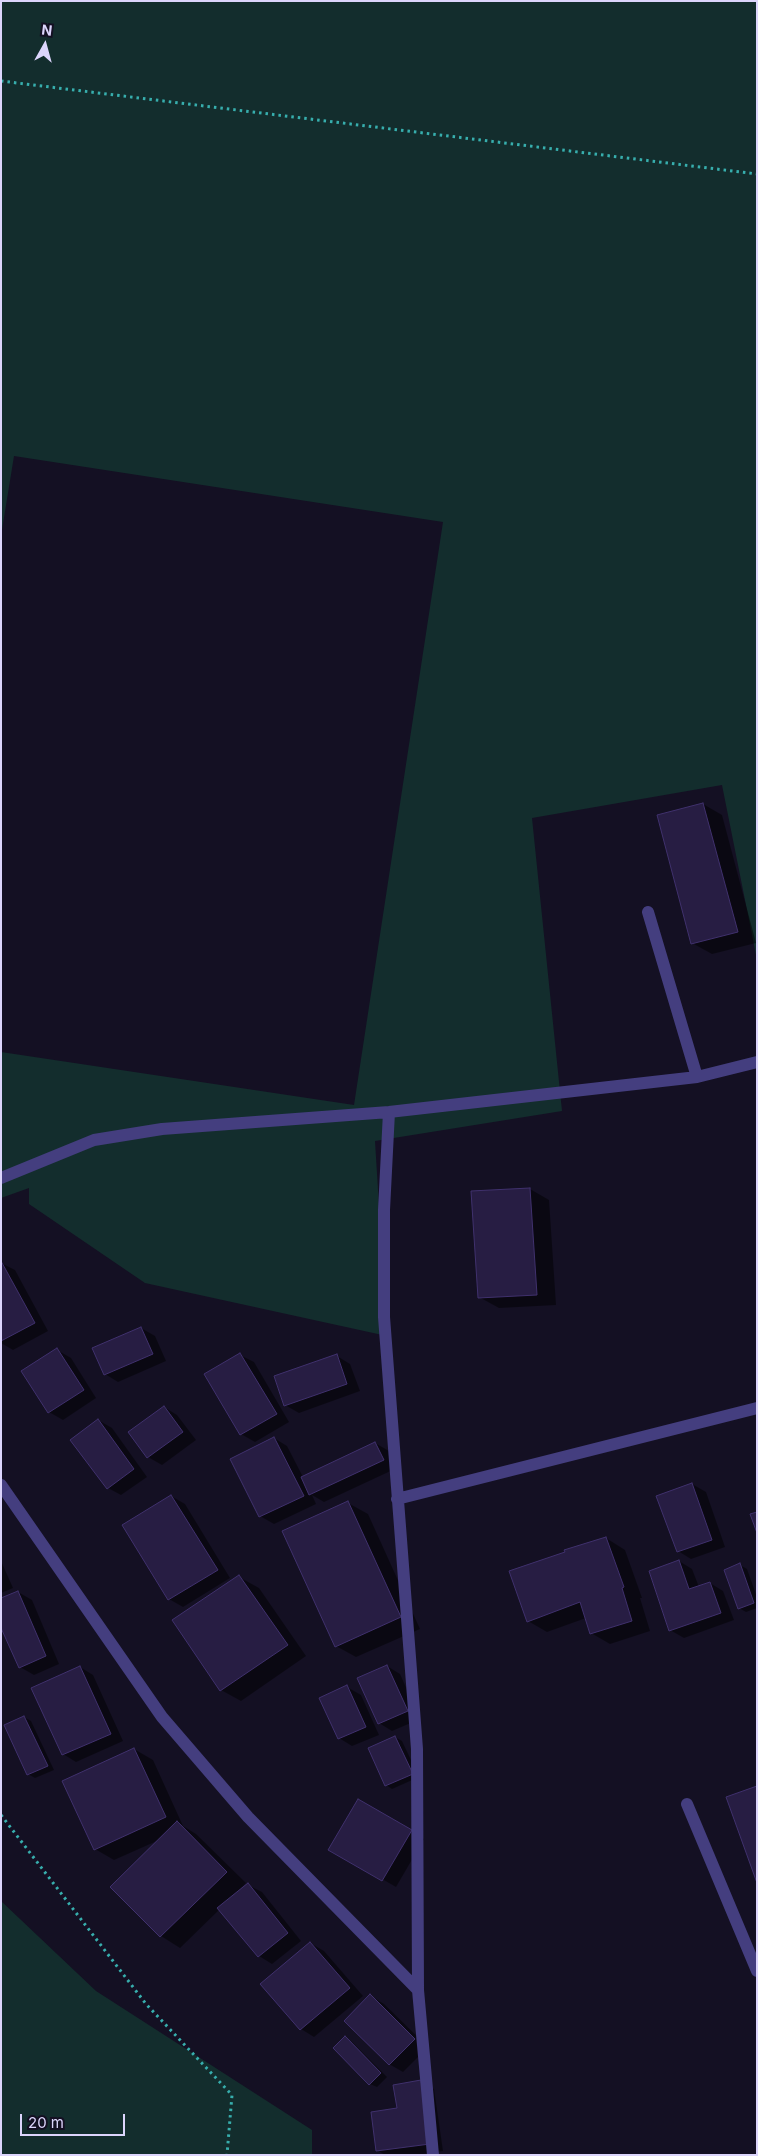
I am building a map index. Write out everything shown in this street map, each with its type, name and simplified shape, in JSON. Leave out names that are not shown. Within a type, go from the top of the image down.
[{"type":"lane","points":[[648,912],[697,1076]]},
{"type":"lane","points":[[1,1178],[94,1140],[162,1129],[389,1112],[697,1076],[757,1062]]},
{"type":"lane","points":[[389,1112],[384,1210],[384,1317],[417,1749],[418,1990],[433,2155]]},
{"type":"lane","points":[[397,1499],[757,1408]]},
{"type":"lane","points":[[1,1484],[162,1717],[248,1817],[418,1990]]},
{"type":"lane","points":[[687,1804],[757,1971]]},
{"type":"path","points":[[1,81],[757,174]]},
{"type":"path","points":[[1,1815],[146,2004],[232,2095],[227,2155]]},
{"type":"green space","points":[[1,1],[757,1],[757,960],[722,785],[532,818],[562,1111],[375,1141],[387,1336],[145,1283],[29,1204],[29,1188],[1,1198],[1,1052],[354,1105],[443,522],[14,456],[1,536]]},
{"type":"green space","points":[[1,1901],[96,1991],[312,2130],[312,2155],[1,2155]]},
{"type":"building","points":[[703,803],[738,932],[691,944],[657,815]]},
{"type":"building","points":[[530,1188],[537,1295],[478,1298],[471,1191]]},
{"type":"building","points":[[1,1261],[35,1323],[1,1341]]},
{"type":"building","points":[[141,1327],[153,1354],[104,1375],[92,1348]]},
{"type":"building","points":[[57,1348],[84,1390],[48,1413],[21,1371]]},
{"type":"building","points":[[240,1353],[277,1414],[240,1435],[204,1374]]},
{"type":"building","points":[[337,1354],[347,1384],[284,1406],[274,1376]]},
{"type":"building","points":[[164,1406],[183,1432],[147,1458],[128,1432]]},
{"type":"building","points":[[98,1419],[134,1469],[107,1489],[70,1440]]},
{"type":"building","points":[[274,1437],[304,1496],[259,1517],[230,1459]]},
{"type":"building","points":[[375,1442],[384,1460],[309,1495],[301,1477]]},
{"type":"building","points":[[692,1483],[712,1540],[677,1552],[656,1496]]},
{"type":"building","points":[[171,1495],[218,1570],[168,1600],[122,1525]]},
{"type":"building","points":[[348,1501],[401,1617],[335,1647],[282,1531]]},
{"type":"building","points":[[757,1512],[757,1533],[750,1514]]},
{"type":"building","points":[[606,1537],[624,1587],[622,1588],[632,1621],[590,1634],[580,1602],[527,1622],[509,1571],[565,1552],[564,1550]]},
{"type":"building","points":[[679,1560],[689,1589],[710,1582],[721,1613],[669,1631],[649,1571]]},
{"type":"building","points":[[740,1563],[754,1603],[738,1609],[724,1570]]},
{"type":"building","points":[[239,1575],[288,1645],[220,1691],[172,1620]]},
{"type":"building","points":[[18,1591],[46,1656],[19,1668],[1,1628],[1,1598]]},
{"type":"building","points":[[387,1665],[408,1711],[378,1724],[357,1678]]},
{"type":"building","points":[[80,1666],[111,1734],[62,1755],[31,1688]]},
{"type":"building","points":[[347,1685],[366,1727],[338,1739],[319,1698]]},
{"type":"building","points":[[24,1716],[48,1766],[27,1775],[4,1725]]},
{"type":"building","points":[[395,1736],[413,1774],[385,1786],[368,1748]]},
{"type":"building","points":[[134,1748],[166,1817],[94,1850],[62,1781]]},
{"type":"building","points":[[757,1786],[757,1883],[726,1797]]},
{"type":"building","points":[[358,1799],[412,1830],[382,1881],[328,1850]]},
{"type":"building","points":[[177,1821],[227,1872],[160,1937],[110,1887]]},
{"type":"building","points":[[248,1883],[288,1933],[258,1957],[217,1908]]},
{"type":"building","points":[[310,1942],[350,1988],[300,2030],[260,1984]]},
{"type":"building","points":[[370,1994],[415,2039],[389,2065],[344,2021]]},
{"type":"building","points":[[345,2036],[381,2073],[369,2085],[333,2048]]},
{"type":"building","points":[[421,2080],[430,2144],[376,2151],[371,2112],[397,2108],[393,2085]]}]
